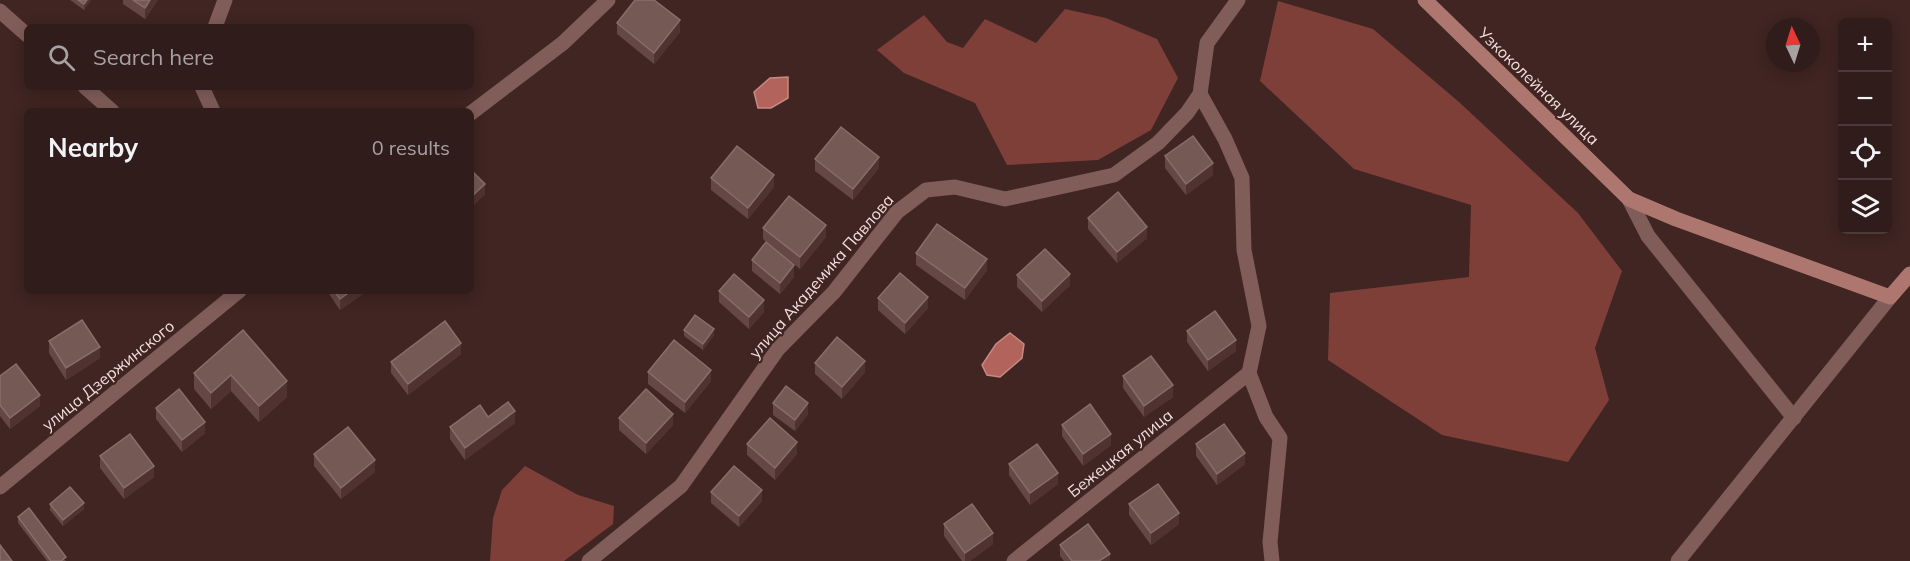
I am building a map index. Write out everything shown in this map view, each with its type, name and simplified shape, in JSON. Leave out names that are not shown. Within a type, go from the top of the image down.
[{"type":"street","points":[[216,24],[225,0]]},
{"type":"street","points":[[474,111],[563,43],[608,0]]},
{"type":"street","name":"улица Академика Павлова","points":[[589,561],[681,486],[777,349],[834,292],[897,212],[926,190],[955,187],[1005,199],[1114,176],[1158,143],[1187,113],[1200,94],[1207,43],[1238,0]]},
{"type":"street","name":"Узкоколейная улица","points":[[1425,0],[1629,199]]},
{"type":"street","points":[[0,11],[24,32]]},
{"type":"street","points":[[88,90],[109,108]]},
{"type":"street","points":[[203,90],[212,108]]},
{"type":"street","points":[[1200,94],[1226,139],[1242,178],[1244,250],[1259,326],[1249,373],[1266,417],[1280,438],[1270,542],[1272,561]]},
{"type":"street","points":[[1629,199],[1676,219],[1890,297]]},
{"type":"street","points":[[1629,199],[1648,236],[1794,418]]},
{"type":"street","points":[[1677,561],[1910,274]]},
{"type":"street","name":"улица Дзержинского","points":[[0,487],[235,294]]},
{"type":"street","name":"Бежецкая улица","points":[[1014,561],[1249,373]]},
{"type":"shaded area","points":[[1278,1],[1373,29],[1459,102],[1578,213],[1622,271],[1595,348],[1609,400],[1568,462],[1442,435],[1328,360],[1330,293],[1469,277],[1471,205],[1354,169],[1260,81]]},
{"type":"shaded area","points":[[1065,9],[1106,18],[1157,39],[1178,78],[1151,130],[1098,160],[1007,165],[975,103],[904,73],[877,50],[924,15],[947,42],[963,48],[985,19],[1036,43]]},
{"type":"shaded area","points":[[788,77],[788,98],[771,108],[758,108],[754,92],[770,78]]},
{"type":"shaded area","points":[[1010,333],[1024,344],[1022,358],[1000,377],[987,375],[982,365],[996,344]]},
{"type":"shaded area","points":[[525,466],[578,495],[614,506],[613,524],[564,561],[490,561],[493,518],[502,490]]},
{"type":"building","points":[[133,0],[150,0],[145,8]]},
{"type":"building","points":[[635,0],[654,0],[680,20],[654,53],[617,23]]},
{"type":"building","points":[[841,127],[879,157],[853,189],[815,159]]},
{"type":"building","points":[[1193,136],[1213,163],[1186,184],[1165,156]]},
{"type":"building","points":[[737,146],[774,175],[748,208],[711,178]]},
{"type":"building","points":[[474,173],[485,184],[474,194]]},
{"type":"building","points":[[1118,192],[1147,227],[1117,252],[1088,218]]},
{"type":"building","points":[[789,196],[826,225],[800,257],[763,228]]},
{"type":"building","points":[[937,224],[987,259],[965,288],[916,253]]},
{"type":"building","points":[[766,242],[794,265],[780,283],[752,260]]},
{"type":"building","points":[[1045,249],[1070,274],[1042,301],[1017,275]]},
{"type":"building","points":[[900,273],[928,297],[905,323],[878,298]]},
{"type":"building","points":[[734,274],[764,300],[749,317],[719,291]]},
{"type":"building","points":[[336,294],[347,294],[340,299]]},
{"type":"building","points":[[1215,311],[1236,340],[1208,360],[1187,331]]},
{"type":"building","points":[[695,315],[714,329],[703,344],[684,330]]},
{"type":"building","points":[[82,320],[100,347],[66,368],[49,341]]},
{"type":"building","points":[[445,321],[461,343],[408,384],[391,362]]},
{"type":"building","points":[[243,330],[287,381],[259,406],[231,375],[211,393],[194,373]]},
{"type":"building","points":[[837,337],[865,361],[842,387],[815,363]]},
{"type":"building","points":[[674,340],[711,370],[685,402],[648,372]]},
{"type":"building","points":[[1151,356],[1173,385],[1144,406],[1123,376]]},
{"type":"building","points":[[16,364],[40,395],[10,418],[0,405],[0,376]]},
{"type":"building","points":[[786,386],[808,403],[795,420],[773,403]]},
{"type":"building","points":[[179,389],[205,422],[182,440],[156,408]]},
{"type":"building","points":[[646,389],[673,414],[646,443],[619,418]]},
{"type":"building","points":[[508,402],[515,411],[465,448],[450,427],[480,405],[488,417]]},
{"type":"building","points":[[1090,404],[1111,434],[1083,454],[1062,425]]},
{"type":"building","points":[[770,418],[797,442],[775,468],[747,444]]},
{"type":"building","points":[[1224,424],[1245,453],[1217,474],[1196,444]]},
{"type":"building","points":[[348,427],[375,460],[341,488],[314,454]]},
{"type":"building","points":[[130,434],[154,466],[124,488],[100,456]]},
{"type":"building","points":[[1037,444],[1058,473],[1030,493],[1009,464]]},
{"type":"building","points":[[734,466],[762,490],[739,516],[711,492]]},
{"type":"building","points":[[1158,484],[1179,513],[1151,533],[1129,504]]},
{"type":"building","points":[[70,487],[84,503],[63,520],[50,504]]},
{"type":"building","points":[[972,504],[993,533],[965,553],[944,524]]},
{"type":"building","points":[[29,508],[66,557],[61,561],[51,561],[18,517]]},
{"type":"building","points":[[1088,524],[1110,554],[1099,561],[1072,561],[1060,545]]},
{"type":"building","points":[[0,545],[12,561],[0,561]]}]
